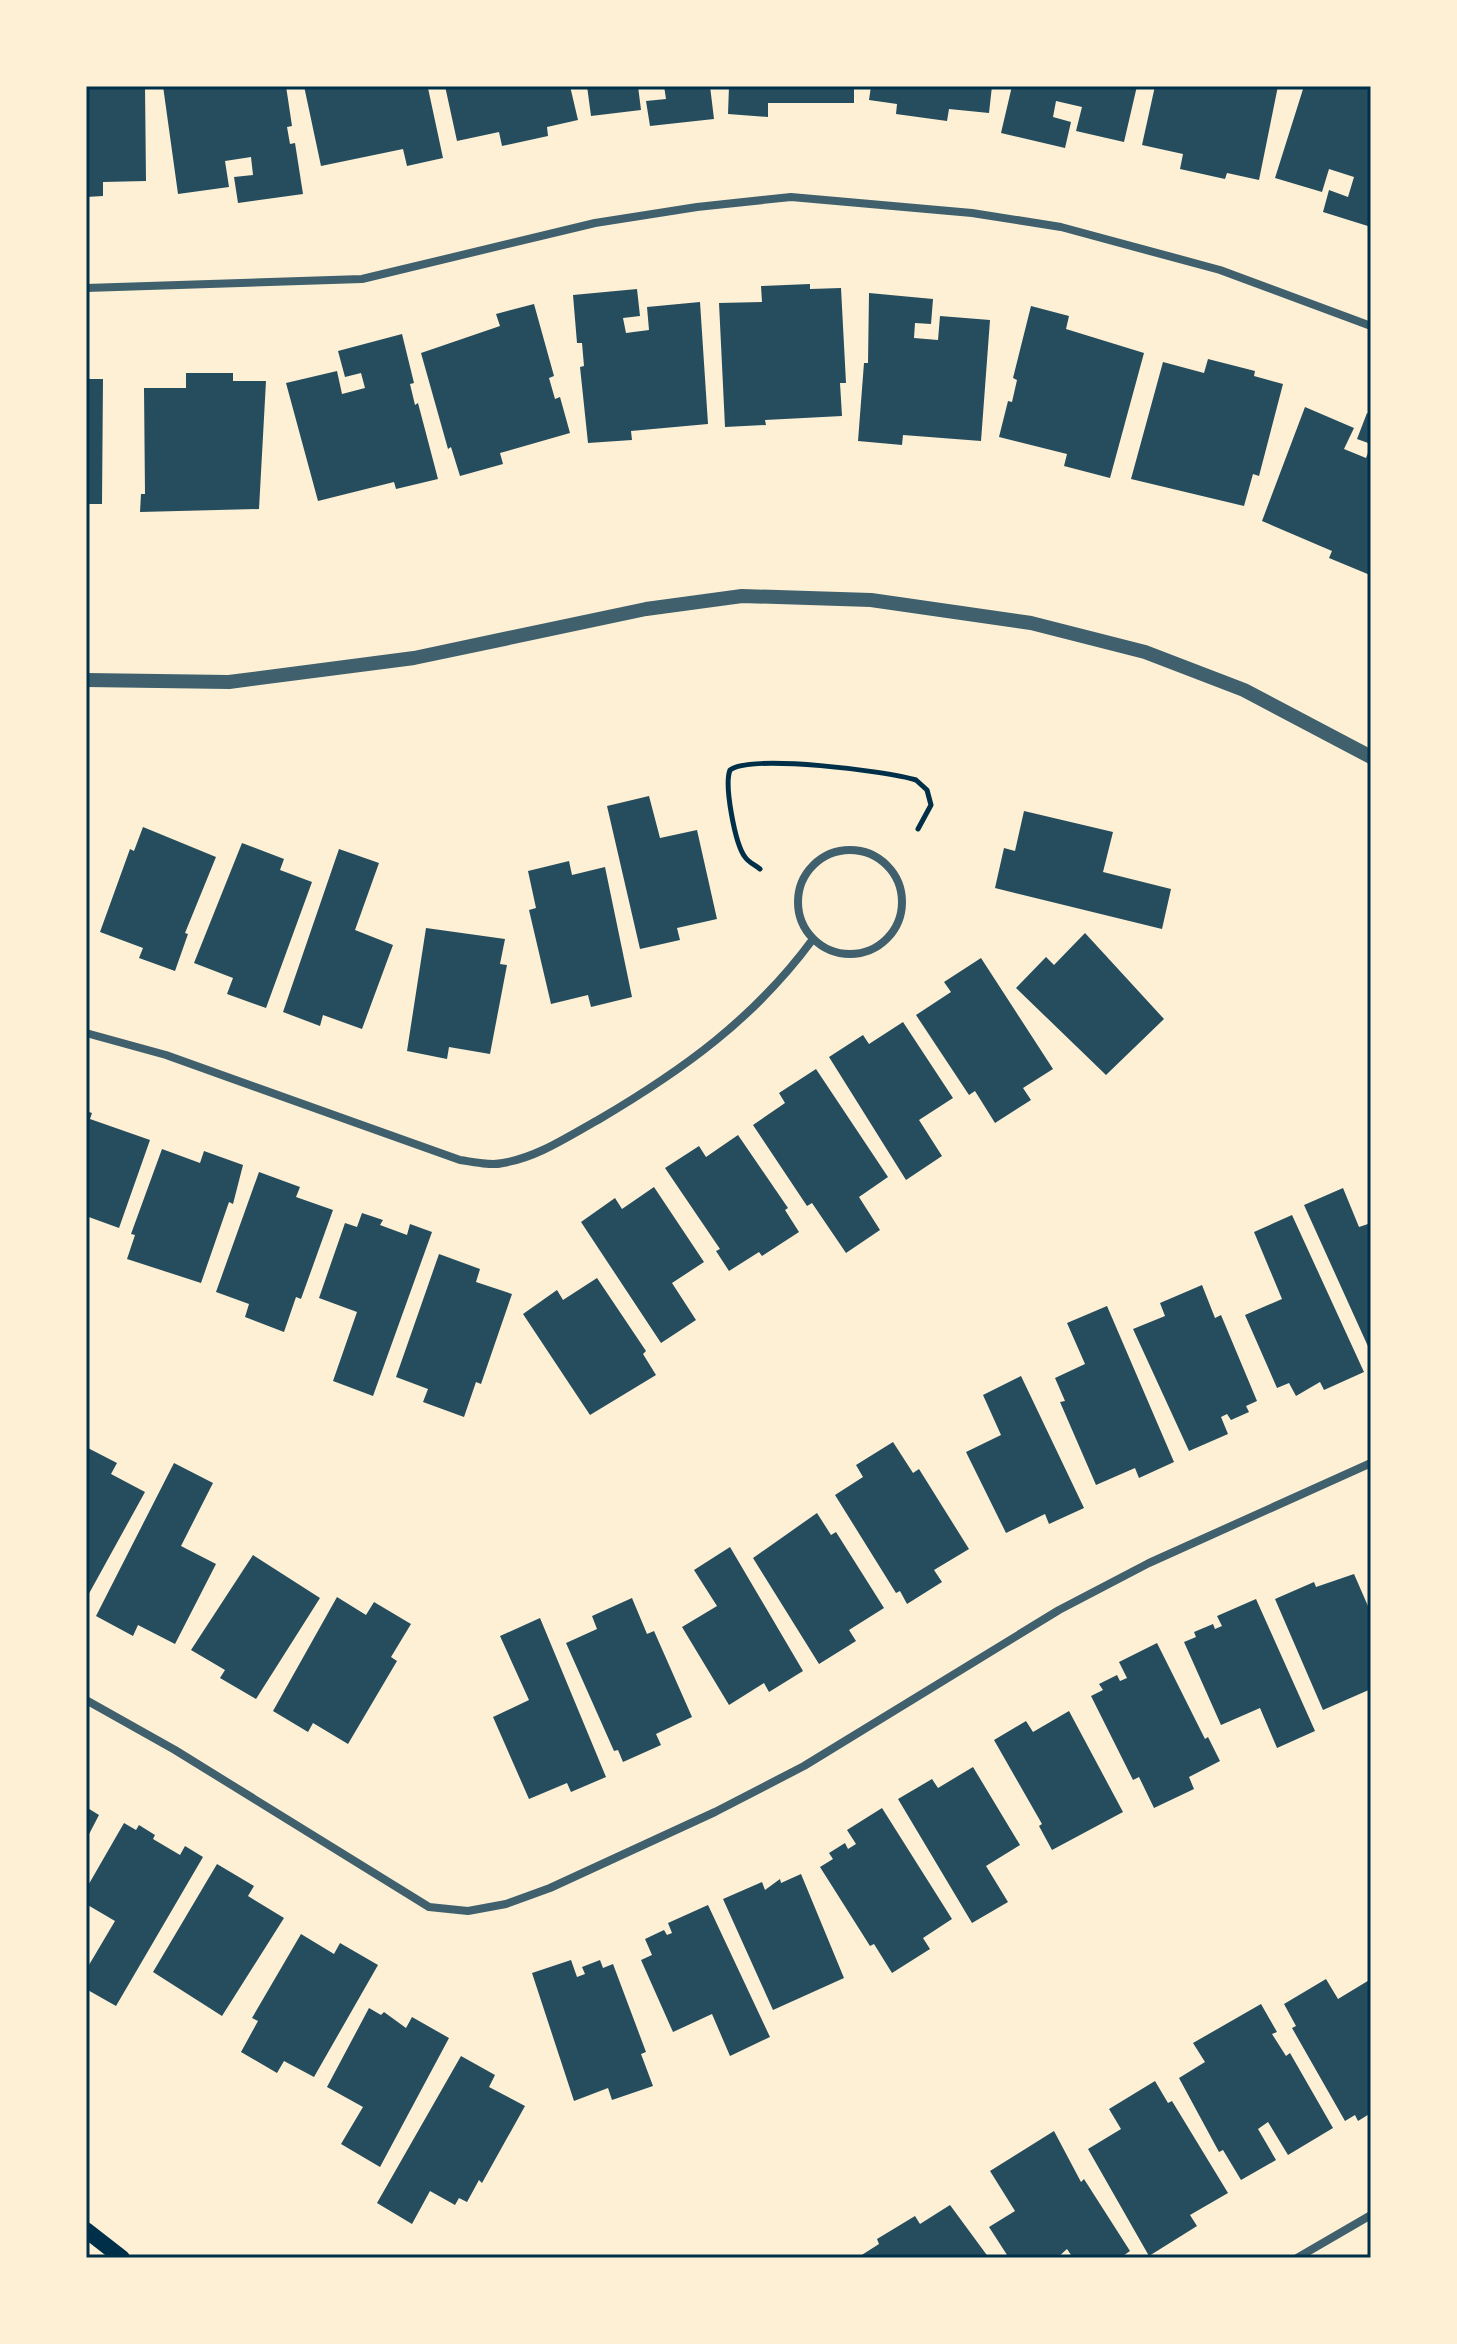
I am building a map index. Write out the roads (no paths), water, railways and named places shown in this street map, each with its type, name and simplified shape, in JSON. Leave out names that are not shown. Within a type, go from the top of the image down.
[{"type":"main road","points":[[86,2230],[122,2258]]},
{"type":"street","points":[[86,288],[362,279],[595,223],[697,207],[791,197],[972,213],[1061,227],[1220,270],[1371,326]]},
{"type":"street","points":[[86,680],[229,682],[414,658],[646,609],[742,596],[871,600],[1031,623],[1145,652],[1244,690],[1371,757]]},
{"type":"street","points":[[839,851],[861,851],[881,860],[895,876],[902,897],[899,919],[888,938],[871,950],[846,955],[834,952],[813,939],[805,929],[797,906],[802,881],[808,870],[839,851]]},
{"type":"street","points":[[86,1033],[166,1055],[460,1160],[499,1164],[531,1156],[565,1139],[643,1093],[722,1039],[787,974],[813,939]]},
{"type":"street","points":[[86,1700],[175,1750],[429,1907],[468,1911],[506,1904],[574,1877],[715,1812],[804,1766],[1059,1610],[1149,1563],[1371,1463]]},
{"type":"street","points":[[1297,2258],[1371,2215]]}]
